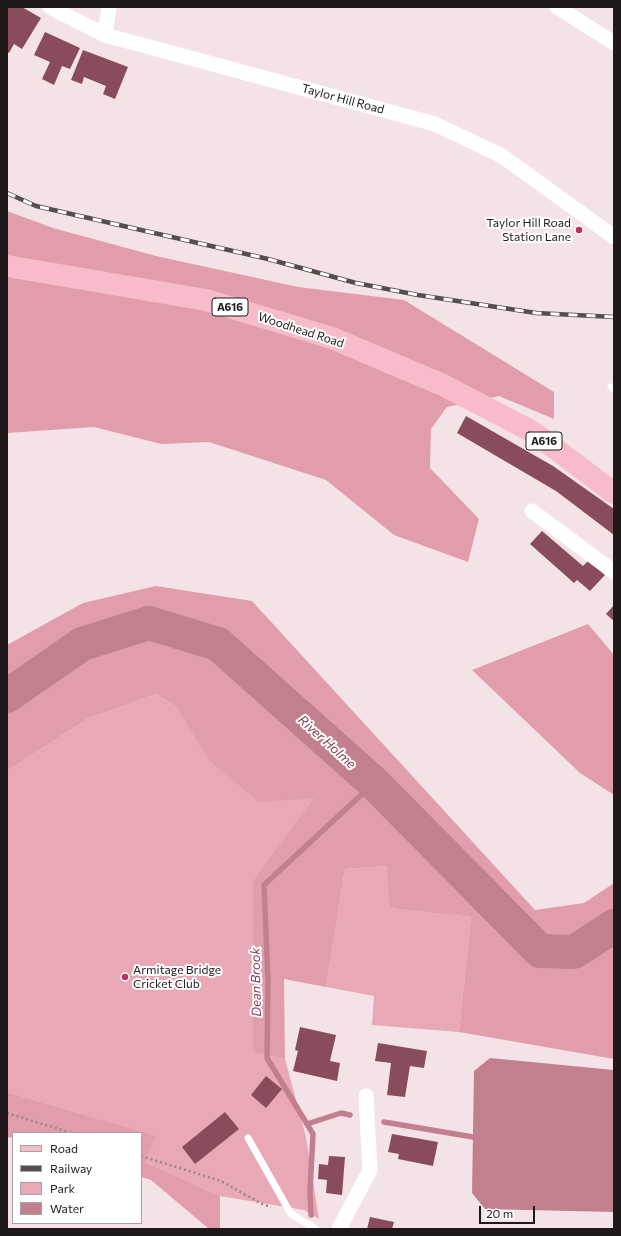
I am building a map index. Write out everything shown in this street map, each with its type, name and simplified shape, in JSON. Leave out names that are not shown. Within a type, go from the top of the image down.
[{"type":"main road","name":"Woodhead Road","points":[[7,266],[206,300],[332,338],[443,385],[533,432],[614,493]]},
{"type":"street","name":"Taylor Hill Road","points":[[50,7],[105,35],[435,124],[502,156],[614,237]]},
{"type":"street","points":[[105,35],[109,7]]},
{"type":"street","points":[[558,7],[614,43]]},
{"type":"street","points":[[532,511],[614,572]]},
{"type":"street","points":[[339,1229],[370,1170],[366,1096]]},
{"type":"lane","points":[[248,1138],[291,1214],[316,1229]]},
{"type":"path","points":[[7,1113],[69,1132]]},
{"type":"path","points":[[142,1156],[221,1181],[262,1204],[291,1214]]},
{"type":"green space","name":"Armitage Bridge Cricket Club","points":[[156,694],[176,707],[211,761],[315,797],[253,880],[253,1052],[285,1059],[306,1137],[319,1219],[304,1210],[220,1196],[145,1162],[155,1136],[7,1092],[7,771],[87,719]]},
{"type":"green space","points":[[388,866],[389,908],[471,917],[459,1032],[372,1025],[374,996],[326,987],[345,869]]},
{"type":"shaded area","points":[[7,211],[53,228],[156,256],[298,287],[404,300],[554,392],[554,419],[499,396],[447,407],[431,429],[430,468],[479,519],[468,562],[394,535],[326,480],[209,442],[161,444],[94,427],[7,433]]},
{"type":"shaded area","points":[[156,586],[252,601],[535,910],[584,903],[614,883],[614,1059],[459,1032],[471,917],[389,908],[387,866],[345,869],[326,987],[284,979],[285,1059],[253,1052],[253,880],[314,798],[259,802],[210,761],[176,707],[156,694],[87,719],[7,771],[7,645],[83,603]]},
{"type":"shaded area","points":[[588,624],[614,655],[614,795],[580,773],[472,670]]},
{"type":"shaded area","points":[[7,1092],[156,1136],[145,1162],[220,1196],[220,1229],[209,1229],[151,1180],[142,1177],[142,1132],[12,1132],[12,1138],[7,1137]]},
{"type":"water","points":[[490,1058],[614,1070],[614,1212],[485,1209],[472,1193],[474,1071]]},
{"type":"building","points":[[7,7],[22,7],[41,18],[22,49],[14,44],[9,53],[7,52]]},
{"type":"building","points":[[45,32],[80,48],[70,69],[62,66],[54,85],[42,79],[50,62],[34,55]]},
{"type":"building","points":[[83,50],[128,67],[115,99],[103,94],[106,86],[84,77],[82,84],[71,80]]},
{"type":"building","points":[[466,416],[553,466],[614,509],[614,535],[556,491],[457,433]]},
{"type":"building","points":[[542,531],[583,566],[589,560],[605,575],[590,591],[577,580],[574,583],[530,544]]},
{"type":"building","points":[[614,605],[614,621],[606,614]]},
{"type":"building","points":[[300,1027],[336,1035],[330,1061],[340,1063],[337,1081],[293,1071],[298,1051],[295,1050]]},
{"type":"building","points":[[378,1043],[427,1051],[424,1068],[410,1066],[405,1097],[387,1095],[391,1063],[375,1061]]},
{"type":"building","points":[[266,1076],[282,1089],[266,1108],[251,1095]]},
{"type":"building","points":[[225,1112],[239,1129],[195,1164],[182,1147]]},
{"type":"building","points":[[392,1134],[438,1142],[433,1166],[398,1159],[399,1154],[388,1152]]},
{"type":"building","points":[[329,1156],[345,1157],[342,1195],[326,1193],[327,1180],[318,1179],[319,1164],[328,1165]]},
{"type":"building","points":[[370,1217],[394,1222],[392,1229],[367,1229]]},
{"type":"waterway","name":"River Holme","points":[[7,696],[82,644],[149,623],[218,644],[374,783],[540,951],[574,952],[614,926]]},
{"type":"waterway","name":"Dean Brook","points":[[311,1215],[310,1191],[313,1134],[267,1058],[268,981],[264,885],[374,783]]},
{"type":"waterway","points":[[307,1124],[341,1113],[350,1115]]},
{"type":"waterway","points":[[384,1122],[473,1137]]},
{"type":"railway","points":[[7,193],[36,206],[268,259],[356,283],[418,295],[536,313],[614,317]]},
{"type":"place","name":"Taylor Hill Road Station Lane","points":[[579,230]]},
{"type":"place","name":"Armitage Bridge Cricket Club","points":[[125,977]]}]
